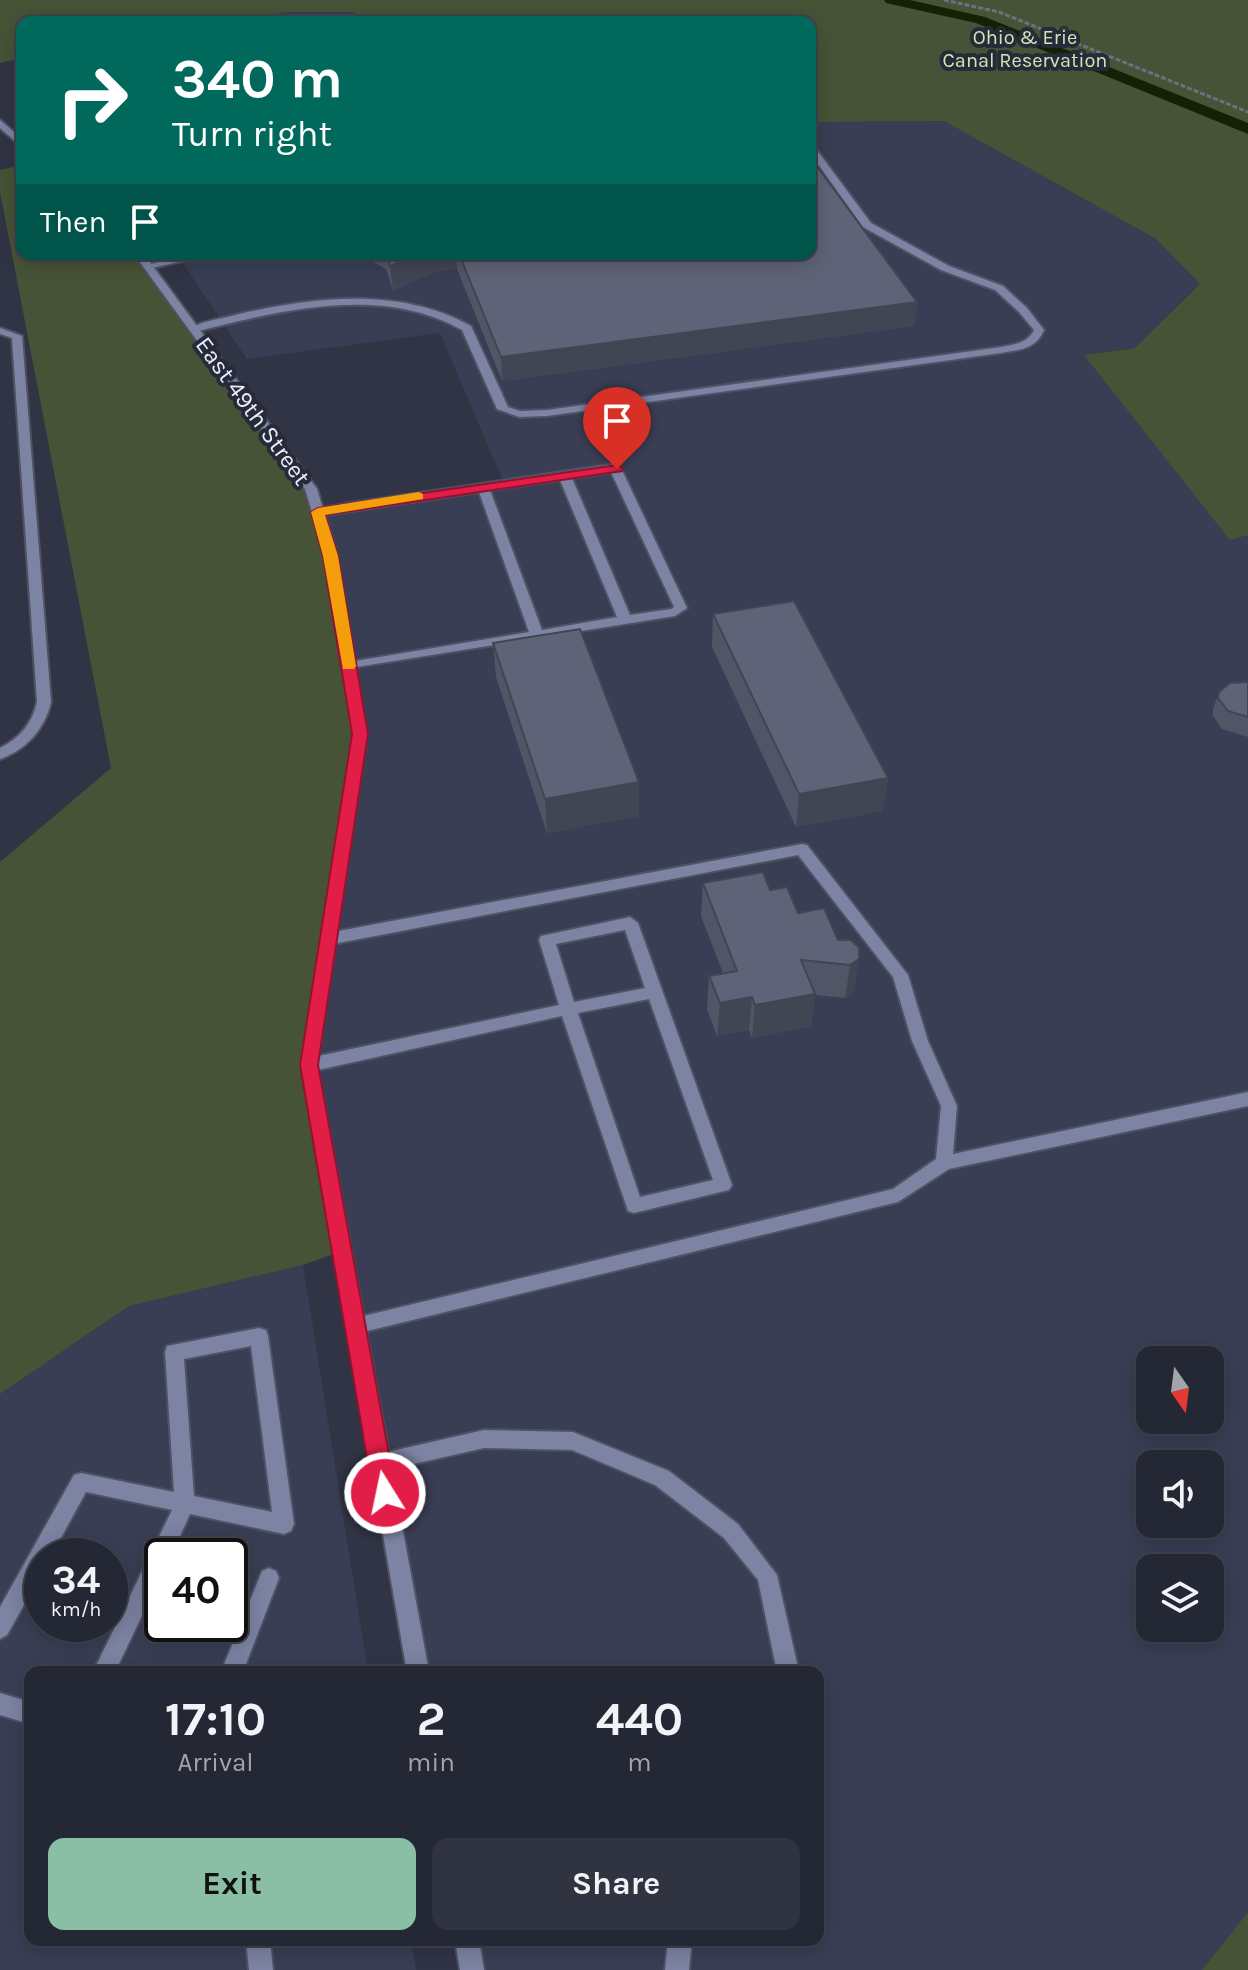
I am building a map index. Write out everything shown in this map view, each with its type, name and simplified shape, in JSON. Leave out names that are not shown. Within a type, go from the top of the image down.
[{"type":"street","points":[[0,123],[16,138]]},
{"type":"street","points":[[194,329],[327,302],[379,301],[414,309],[455,321],[467,328],[503,409],[519,414],[547,413],[1001,350],[1029,344],[1037,337],[1039,330],[999,288],[945,268],[867,225],[816,155]]},
{"type":"street","name":"East 49th Street","points":[[143,260],[311,489],[331,556],[360,734],[309,1065],[417,1666]]},
{"type":"street","points":[[0,331],[17,336],[44,702],[42,720],[13,749],[0,754]]},
{"type":"street","points":[[318,512],[564,474],[617,469],[681,608],[675,612],[349,666]]},
{"type":"street","points":[[564,474],[625,620]]},
{"type":"street","points":[[483,487],[537,635]]},
{"type":"street","points":[[328,939],[802,849],[900,975],[920,1041],[949,1106],[944,1163]]},
{"type":"street","points":[[630,923],[723,1185],[634,1206],[568,1009],[547,940],[630,923]]},
{"type":"street","points":[[309,1065],[655,992]]},
{"type":"street","points":[[355,1326],[898,1195],[944,1163],[1248,1099]]},
{"type":"street","points":[[0,1628],[81,1482],[185,1504],[284,1524],[259,1336],[174,1352],[185,1504],[107,1666]]},
{"type":"street","points":[[379,1463],[484,1439],[573,1441],[662,1478],[731,1531],[767,1575],[787,1666]]},
{"type":"street","points":[[234,1666],[269,1578]]},
{"type":"street","points":[[0,1704],[24,1711]]},
{"type":"street","points":[[259,1946],[261,1970]]},
{"type":"street","points":[[468,1946],[472,1970]]},
{"type":"street","points":[[677,1970],[679,1946]]},
{"type":"path","points":[[944,0],[999,12],[1248,112]]},
{"type":"shaded area","points":[[289,12],[354,12],[359,16],[246,16]]},
{"type":"shaded area","points":[[944,121],[1156,239],[1200,284],[1135,348],[1085,355],[1248,532],[1248,1912],[1202,1970],[472,1970],[467,1946],[824,1946],[824,1666],[417,1666],[309,1065],[318,512],[346,501],[502,479],[440,333],[247,359],[181,260],[816,260],[816,122]]},
{"type":"shaded area","points":[[303,1265],[367,1666],[24,1666],[24,1946],[412,1946],[416,1970],[0,1970],[0,1394],[129,1306]]},
{"type":"green space","name":"Ohio & Erie Canal Reservation","points":[[0,0],[1248,0],[1248,535],[1230,540],[1084,355],[1135,348],[1200,284],[1156,239],[944,121],[816,122],[816,16],[359,16],[353,12],[289,12],[253,16],[16,16],[16,59],[0,63]]},
{"type":"green space","points":[[16,166],[16,260],[143,260],[311,489],[360,734],[309,1065],[342,1251],[303,1265],[129,1306],[0,1394],[0,862],[111,768],[0,192],[0,170]]},
{"type":"green space","points":[[1248,1912],[1248,1970],[1202,1970]]},
{"type":"building","points":[[816,165],[917,302],[501,357],[461,260],[816,260]]},
{"type":"building","points":[[388,260],[404,260],[390,266]]},
{"type":"building","points":[[794,601],[888,778],[799,794],[713,614]]},
{"type":"building","points":[[580,629],[639,782],[545,799],[493,643]]},
{"type":"building","points":[[1248,682],[1248,717],[1228,711],[1218,698],[1219,692],[1230,683]]},
{"type":"building","points":[[763,872],[770,890],[787,887],[798,913],[824,908],[838,940],[851,940],[859,948],[859,959],[850,965],[801,960],[815,994],[755,1005],[752,997],[720,1003],[709,976],[737,971],[703,883]]},
{"type":"waterway","points":[[891,0],[980,20],[1248,129]]},
{"type":"slow traffic","points":[[349,666],[331,556],[318,512],[419,496]]},
{"type":"route","points":[[385,1493],[309,1065],[360,734],[331,556],[318,512],[612,467],[617,469]]}]
